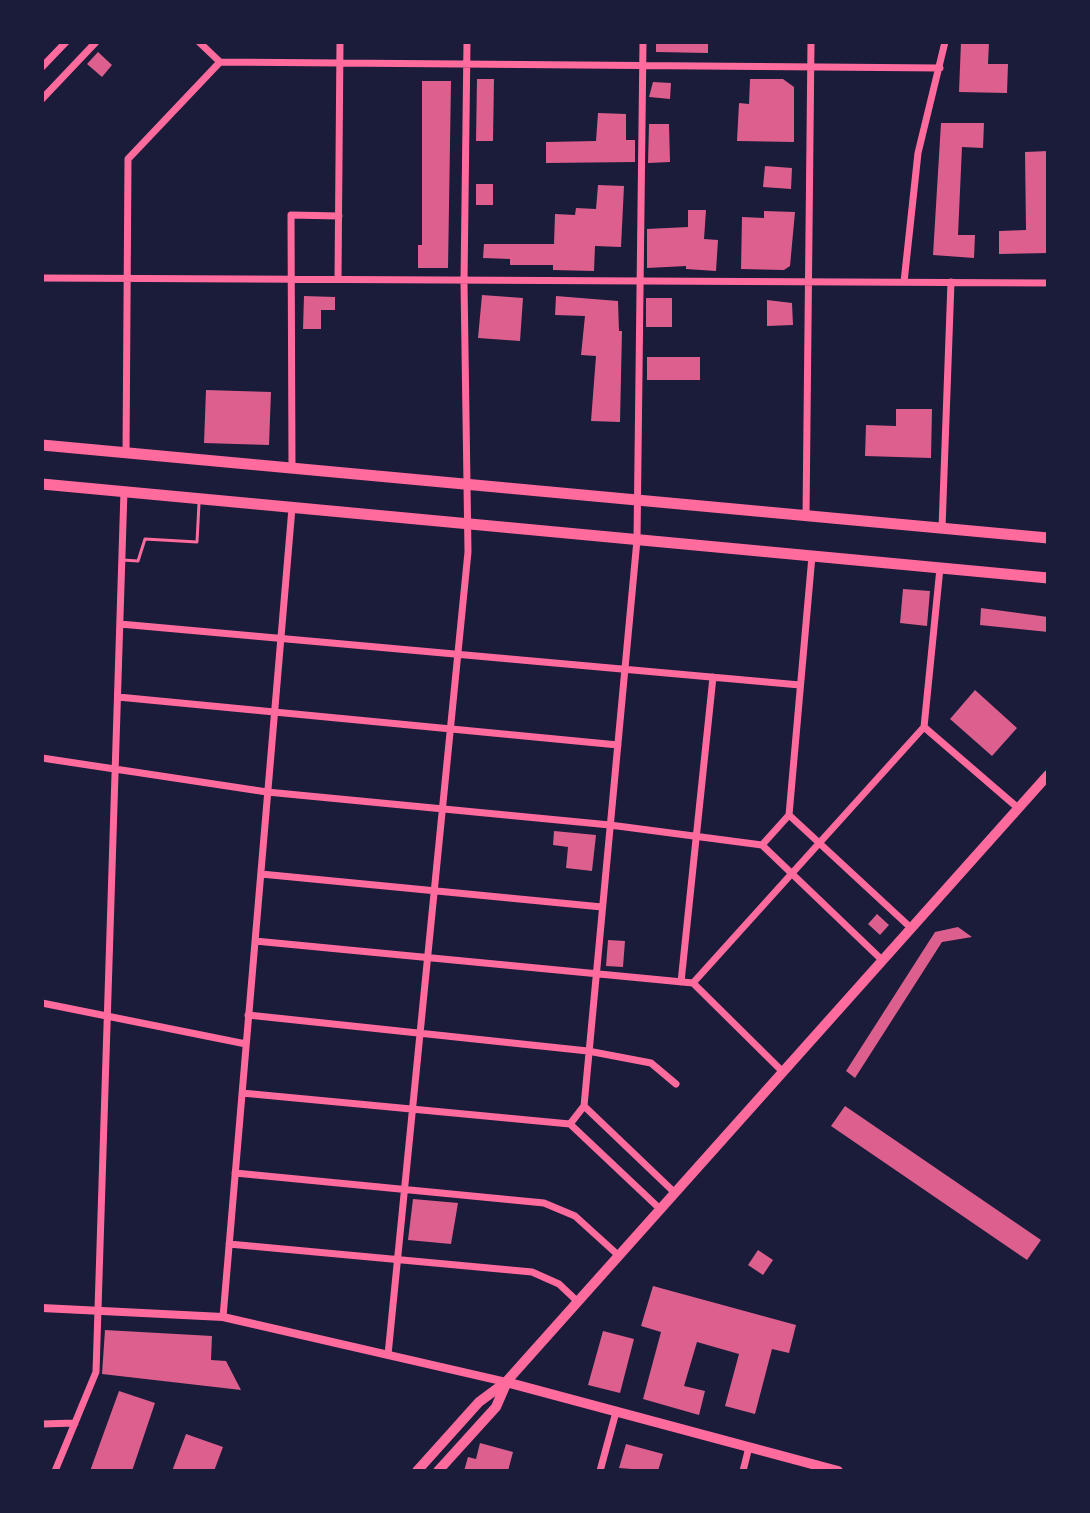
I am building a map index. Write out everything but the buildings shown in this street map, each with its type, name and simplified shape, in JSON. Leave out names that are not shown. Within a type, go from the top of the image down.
[{"type":"main road","points":[[42,445],[1048,538]]},
{"type":"main road","points":[[42,484],[1048,578]]},
{"type":"main road","points":[[417,1471],[479,1402],[506,1382],[1048,775]]},
{"type":"main road","points":[[506,1382],[838,1471]]},
{"type":"main road","points":[[438,1471],[496,1407],[506,1382]]},
{"type":"street","points":[[42,67],[66,42]]},
{"type":"street","points":[[42,99],[96,42]]},
{"type":"street","points":[[199,42],[220,62],[940,68]]},
{"type":"street","points":[[338,279],[340,42]]},
{"type":"street","points":[[388,1355],[451,730],[468,524],[464,282],[467,42]]},
{"type":"street","points":[[570,1124],[584,1106],[637,540],[643,42]]},
{"type":"street","points":[[806,516],[811,42]]},
{"type":"street","points":[[904,282],[918,153],[945,42]]},
{"type":"street","points":[[126,453],[128,159],[220,62]]},
{"type":"street","points":[[292,469],[291,215],[339,216]]},
{"type":"street","points":[[42,278],[1048,283]]},
{"type":"street","points":[[942,528],[951,282]]},
{"type":"street","points":[[55,1471],[96,1372],[124,491]]},
{"type":"street","points":[[223,1317],[292,508]]},
{"type":"street","points":[[762,845],[789,815],[812,556]]},
{"type":"street","points":[[693,983],[924,727],[940,568]]},
{"type":"street","points":[[120,624],[800,685]]},
{"type":"street","points":[[681,982],[713,677]]},
{"type":"street","points":[[118,697],[618,745]]},
{"type":"street","points":[[924,727],[1018,808]]},
{"type":"street","points":[[42,758],[267,792],[697,834],[762,845],[882,960]]},
{"type":"street","points":[[789,815],[911,928]]},
{"type":"street","points":[[261,874],[602,907]]},
{"type":"street","points":[[255,941],[693,983],[782,1071]]},
{"type":"street","points":[[42,1003],[246,1044]]},
{"type":"street","points":[[248,1015],[588,1051],[651,1063],[676,1084]]},
{"type":"street","points":[[242,1093],[570,1124],[659,1208]]},
{"type":"street","points":[[584,1106],[674,1192]]},
{"type":"street","points":[[235,1173],[406,1188],[562,1208],[618,1255]]},
{"type":"street","points":[[229,1244],[532,1272],[559,1284],[577,1301]]},
{"type":"street","points":[[42,1308],[223,1317],[506,1382]]},
{"type":"street","points":[[600,1471],[616,1412]]},
{"type":"street","points":[[42,1424],[75,1423]]},
{"type":"street","points":[[743,1471],[749,1447]]},
{"type":"lane","points":[[122,560],[138,561],[145,539],[197,542],[199,499]]}]
